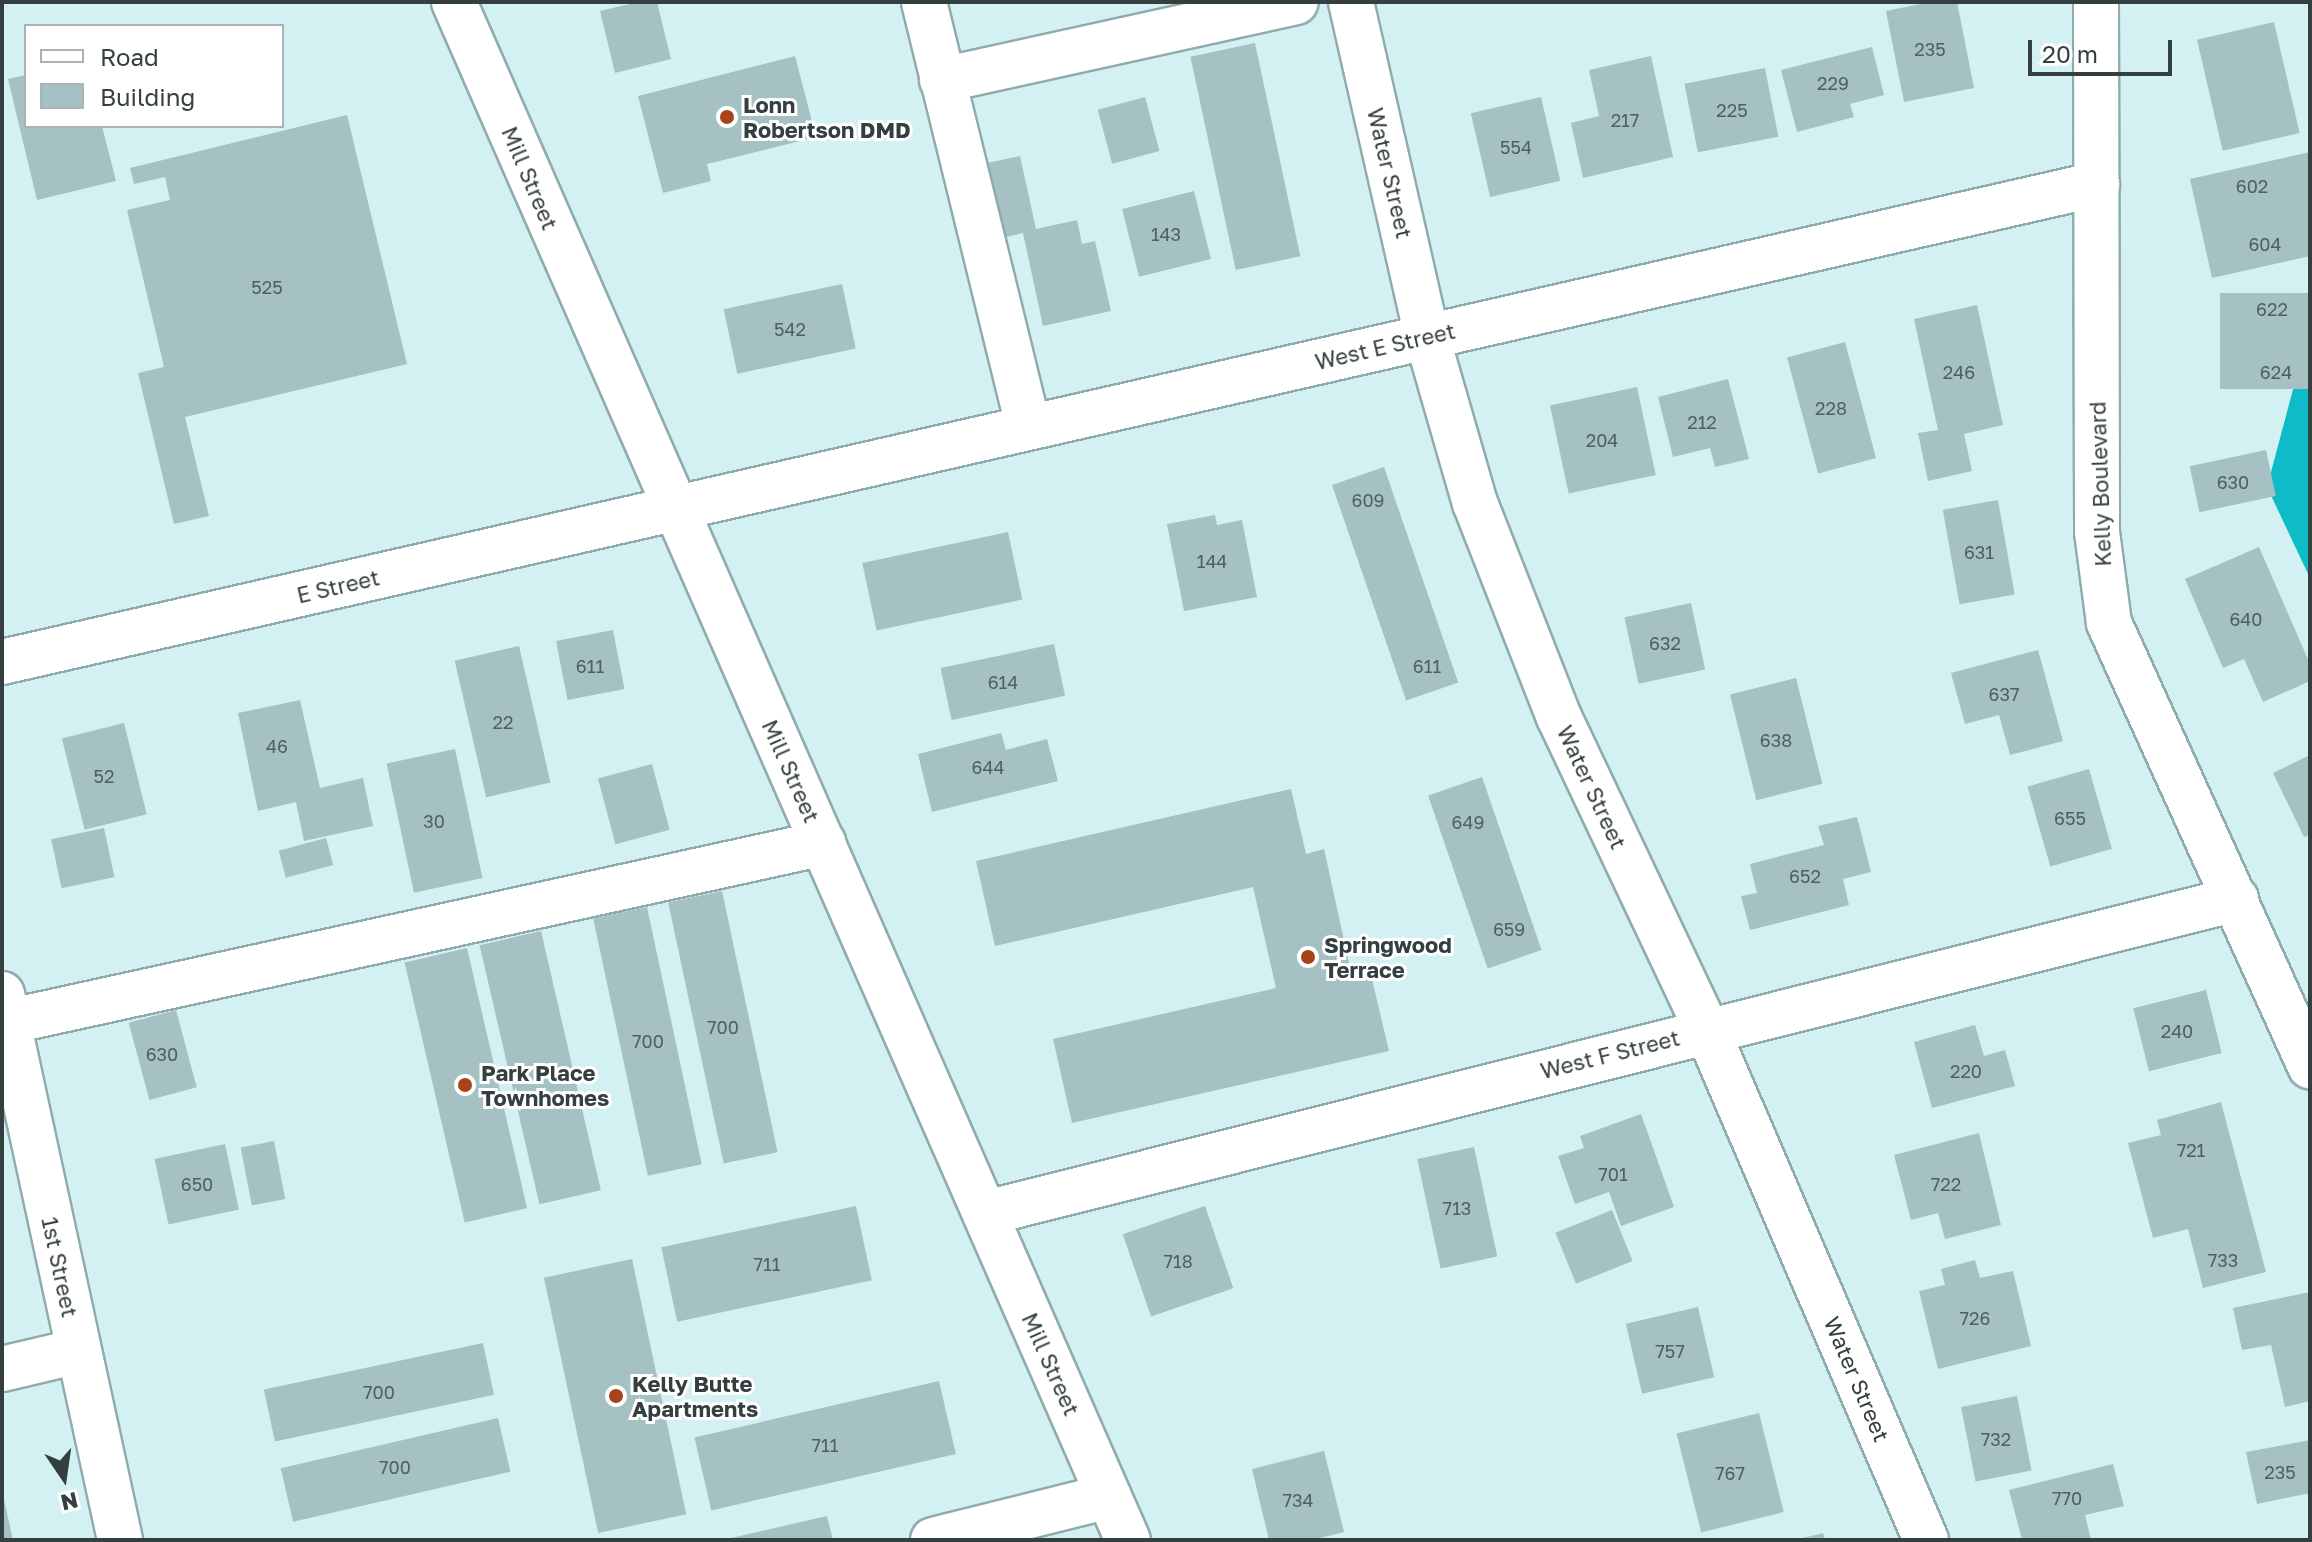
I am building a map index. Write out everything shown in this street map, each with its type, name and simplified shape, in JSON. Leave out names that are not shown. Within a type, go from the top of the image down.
[{"type":"street","name":"Mill Street","points":[[454,2],[673,510],[824,843],[1128,1540]]},
{"type":"street","points":[[924,2],[1028,427]]},
{"type":"street","points":[[942,80],[1296,2]]},
{"type":"street","name":"Water Street","points":[[1351,2],[1427,337],[1475,503],[1559,717],[1707,1030],[1926,1540]]},
{"type":"street","name":"Kelly Boulevard","points":[[2096,2],[2097,532],[2109,623],[2310,1067]]},
{"type":"street","name":"West E Street","points":[[673,510],[2097,184]]},
{"type":"street","name":"E Street","points":[[2,662],[673,510]]},
{"type":"street","points":[[4,1013],[824,843]]},
{"type":"street","name":"West F Street","points":[[986,1213],[2236,899]]},
{"type":"street","name":"1st Street","points":[[4,1013],[120,1540]]},
{"type":"street","points":[[2,1369],[78,1351]]},
{"type":"street","points":[[933,1540],[1109,1496]]},
{"type":"shaded area","points":[[2310,326],[2310,578],[2267,487]]},
{"type":"building","points":[[638,2],[657,2],[671,59],[615,73],[600,11]]},
{"type":"building","points":[[1930,2],[1957,2],[1974,88],[1904,102],[1886,11]]},
{"type":"building","points":[[2274,22],[2300,133],[2223,151],[2197,40]]},
{"type":"building","points":[[1255,43],[1300,256],[1236,270],[1190,57]]},
{"type":"building","points":[[1872,47],[1884,95],[1850,104],[1854,117],[1797,132],[1781,70]]},
{"type":"building","name":"Lonn Robertson DMD","points":[[795,56],[816,137],[707,164],[711,181],[663,193],[638,96]]},
{"type":"building","points":[[1651,56],[1673,157],[1583,178],[1571,123],[1599,116],[1589,70]]},
{"type":"building","points":[[1765,68],[1778,137],[1698,152],[1685,84]]},
{"type":"building","points":[[24,75],[24,128],[103,128],[116,181],[37,200],[8,79]]},
{"type":"building","points":[[1145,97],[1159,151],[1112,164],[1098,110]]},
{"type":"building","points":[[1541,97],[1560,181],[1490,197],[1471,113]]},
{"type":"building","points":[[347,115],[407,364],[185,417],[209,516],[174,524],[138,373],[164,367],[127,210],[170,200],[165,177],[134,184],[130,168]]},
{"type":"building","points":[[2310,152],[2310,256],[2212,278],[2190,179]]},
{"type":"building","points":[[1020,156],[1036,229],[1077,220],[1082,244],[1095,241],[1111,311],[1043,326],[1023,233],[998,239],[982,164]]},
{"type":"building","points":[[1194,191],[1211,259],[1139,277],[1122,209]]},
{"type":"building","points":[[842,284],[856,349],[737,374],[724,309]]},
{"type":"building","points":[[2220,293],[2310,293],[2310,389],[2220,389]]},
{"type":"building","points":[[1977,305],[2003,425],[1964,434],[1972,471],[1928,481],[1918,433],[1938,430],[1914,319]]},
{"type":"building","points":[[1845,342],[1876,458],[1818,473],[1787,358]]},
{"type":"building","points":[[1728,379],[1749,459],[1715,467],[1710,448],[1673,457],[1658,397]]},
{"type":"building","points":[[1637,387],[1656,475],[1569,494],[1550,406]]},
{"type":"building","points":[[2266,450],[2276,496],[2199,512],[2190,466]]},
{"type":"building","points":[[1384,467],[1458,683],[1406,700],[1332,485]]},
{"type":"building","points":[[1998,500],[2015,595],[1960,604],[1943,510]]},
{"type":"building","points":[[1215,515],[1217,525],[1242,520],[1257,597],[1184,611],[1167,524]]},
{"type":"building","points":[[1008,532],[1022,599],[877,630],[862,563]]},
{"type":"building","points":[[2259,547],[2310,664],[2310,681],[2263,702],[2244,659],[2223,668],[2185,579]]},
{"type":"building","points":[[1691,603],[1705,670],[1639,684],[1624,617]]},
{"type":"building","points":[[613,630],[624,689],[568,700],[556,641]]},
{"type":"building","points":[[1054,644],[1065,696],[952,720],[941,668]]},
{"type":"building","points":[[519,646],[550,782],[486,797],[455,661]]},
{"type":"building","points":[[2038,650],[2063,741],[2010,755],[1999,715],[1965,724],[1951,673]]},
{"type":"building","points":[[1796,678],[1822,784],[1756,800],[1730,694]]},
{"type":"building","points":[[300,700],[320,788],[363,778],[373,826],[304,841],[296,802],[258,811],[238,713]]},
{"type":"building","points":[[124,723],[147,814],[85,830],[62,738]]},
{"type":"building","points":[[1001,733],[1006,750],[1047,739],[1058,781],[932,812],[918,754]]},
{"type":"building","points":[[455,749],[482,878],[414,893],[387,764]]},
{"type":"building","points":[[2310,755],[2310,835],[2304,837],[2273,773]]},
{"type":"building","points":[[652,764],[670,830],[616,844],[598,778]]},
{"type":"building","points":[[2089,769],[2112,849],[2050,866],[2027,787]]},
{"type":"building","points":[[1482,777],[1542,950],[1488,969],[1428,796]]},
{"type":"building","name":"Springwood Terrace","points":[[1291,789],[1306,854],[1324,849],[1351,972],[1369,967],[1389,1051],[1072,1123],[1053,1039],[1276,988],[1253,887],[995,946],[976,861]]},
{"type":"building","points":[[1857,817],[1871,872],[1843,879],[1849,905],[1750,930],[1741,896],[1757,893],[1750,864],[1824,845],[1818,826]]},
{"type":"building","points":[[104,828],[114,877],[62,888],[51,839]]},
{"type":"building","points":[[326,838],[333,865],[286,878],[279,851]]},
{"type":"building","points":[[722,891],[778,1152],[724,1164],[668,902]]},
{"type":"building","name":"Park Place Townhomes","points":[[647,907],[702,1164],[648,1176],[593,918]]},
{"type":"building","name":"Park Place Townhomes","points":[[541,931],[601,1190],[539,1204],[480,945]]},
{"type":"building","name":"Park Place Townhomes","points":[[467,948],[527,1208],[465,1223],[405,962]]},
{"type":"building","points":[[2206,990],[2222,1053],[2149,1071],[2133,1008]]},
{"type":"building","points":[[176,1010],[197,1087],[149,1100],[129,1023]]},
{"type":"building","points":[[1975,1025],[1984,1056],[2005,1050],[2015,1086],[1932,1108],[1914,1042]]},
{"type":"building","points":[[2221,1102],[2266,1272],[2203,1288],[2188,1229],[2153,1238],[2128,1143],[2161,1135],[2157,1120]]},
{"type":"building","points":[[1641,1114],[1674,1207],[1621,1226],[1609,1192],[1575,1204],[1558,1156],[1584,1148],[1580,1136]]},
{"type":"building","points":[[1979,1133],[2001,1225],[1945,1239],[1938,1213],[1911,1220],[1894,1155]]},
{"type":"building","points":[[274,1141],[285,1199],[252,1205],[241,1147]]},
{"type":"building","points":[[225,1144],[239,1210],[169,1225],[155,1159]]},
{"type":"building","points":[[1474,1147],[1497,1257],[1441,1269],[1417,1159]]},
{"type":"building","name":"Kelly Butte Apartments","points":[[856,1206],[872,1280],[677,1322],[661,1247]]},
{"type":"building","points":[[1205,1206],[1233,1288],[1151,1317],[1123,1234]]},
{"type":"building","points":[[1612,1210],[1633,1261],[1576,1284],[1555,1233]]},
{"type":"building","name":"Kelly Butte Apartments","points":[[632,1259],[686,1514],[598,1533],[544,1278]]},
{"type":"building","points":[[1975,1260],[1980,1278],[2013,1271],[2031,1346],[1938,1369],[1919,1291],[1945,1285],[1941,1269]]},
{"type":"building","points":[[2310,1292],[2310,1401],[2285,1407],[2271,1345],[2242,1350],[2233,1308]]},
{"type":"building","points":[[1698,1307],[1714,1377],[1642,1394],[1626,1324]]},
{"type":"building","points":[[483,1343],[494,1395],[275,1441],[264,1390]]},
{"type":"building","name":"Kelly Butte Apartments","points":[[939,1381],[956,1454],[711,1511],[694,1437]]},
{"type":"building","points":[[2017,1396],[2032,1471],[1976,1481],[1961,1407]]},
{"type":"building","points":[[1759,1413],[1784,1512],[1701,1533],[1677,1434]]},
{"type":"building","points":[[498,1418],[510,1472],[293,1522],[281,1468]]},
{"type":"building","points":[[2310,1440],[2310,1493],[2257,1504],[2246,1452]]},
{"type":"building","points":[[1324,1451],[1344,1532],[1312,1540],[1269,1540],[1252,1469]]},
{"type":"building","points":[[2113,1464],[2124,1506],[2085,1515],[2091,1540],[2022,1540],[2009,1490]]},
{"type":"building","points":[[3,1495],[13,1540],[2,1540]]},
{"type":"building","points":[[827,1516],[833,1540],[727,1540],[727,1539]]},
{"type":"building","points":[[1823,1533],[1825,1540],[1799,1540],[1799,1539]]},
{"type":"place","name":"Lonn Robertson DMD","points":[[727,117]]},
{"type":"place","name":"Springwood Terrace","points":[[1308,957]]},
{"type":"place","name":"Park Place Townhomes","points":[[465,1085]]},
{"type":"place","name":"Kelly Butte Apartments","points":[[616,1396]]}]
